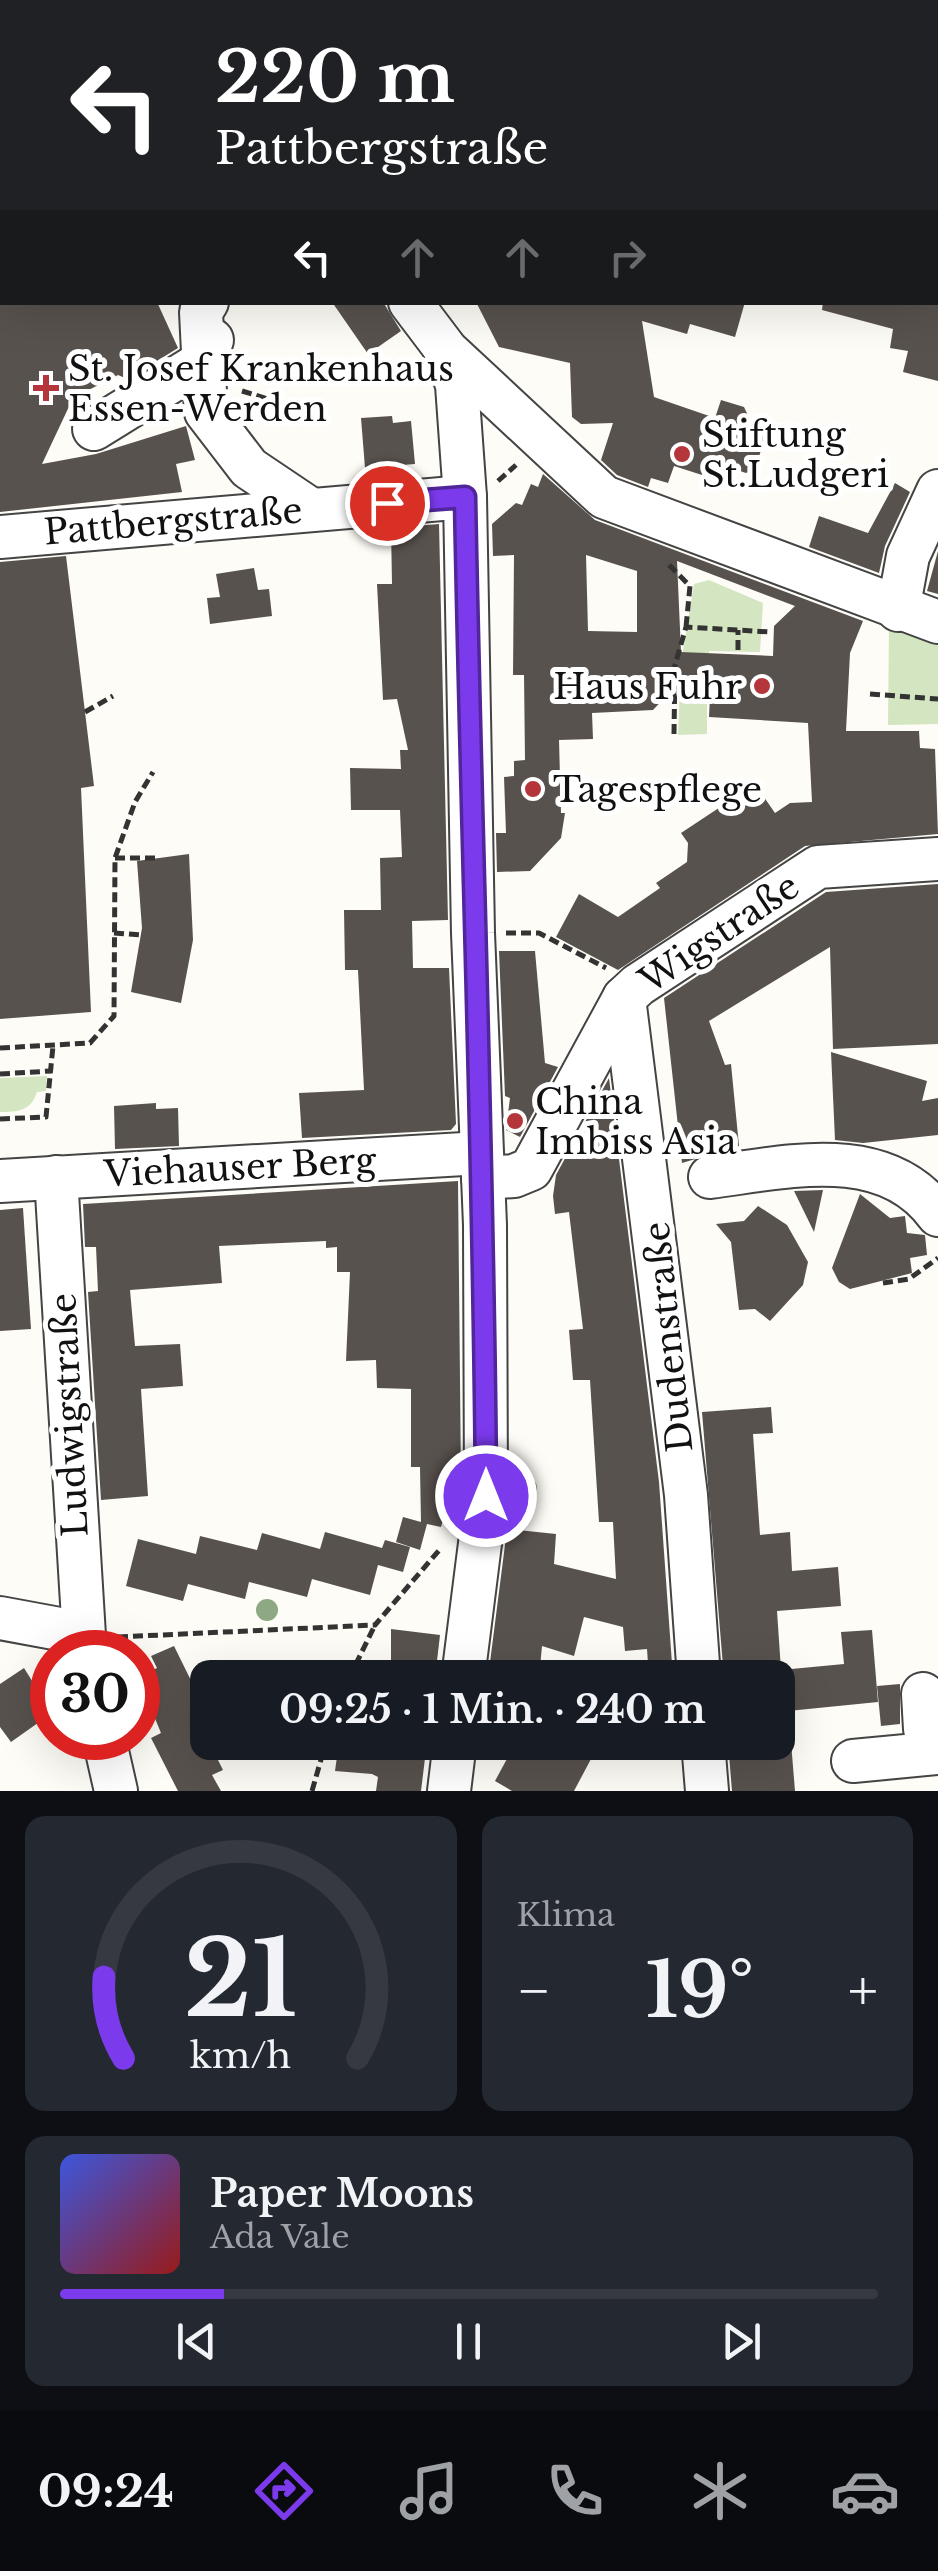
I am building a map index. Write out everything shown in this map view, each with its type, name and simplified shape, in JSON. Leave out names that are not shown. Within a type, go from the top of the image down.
[{"type":"street","points":[[204,305],[201,312],[206,412],[249,468],[310,509]]},
{"type":"street","points":[[94,429],[204,362],[225,305]]},
{"type":"street","points":[[412,305],[444,348],[604,497],[918,616]]},
{"type":"street","points":[[444,348],[457,385],[465,497],[473,933],[482,1166],[486,1496],[465,1660]]},
{"type":"street","name":"Pattbergstraße","points":[[0,536],[172,507],[310,509],[465,497]]},
{"type":"street","points":[[918,616],[908,556],[934,503]]},
{"type":"street","name":"Wigstraße","points":[[482,1166],[514,1176],[531,1169],[631,992],[818,867],[938,859]]},
{"type":"street","name":"Dudenstraße","points":[[631,992],[686,1495],[698,1660]]},
{"type":"street","points":[[710,1177],[788,1166],[851,1165],[880,1170],[906,1182],[938,1214]]},
{"type":"street","name":"Viehauser Berg","points":[[0,1182],[56,1177],[482,1166]]},
{"type":"street","name":"Ludwigstraße","points":[[56,1177],[82,1630]]},
{"type":"street","points":[[0,1618],[40,1630]]},
{"type":"street","points":[[853,1762],[938,1752]]},
{"type":"street","points":[[109,1760],[116,1791]]},
{"type":"street","points":[[449,1791],[453,1760]]},
{"type":"street","points":[[704,1760],[707,1791]]},
{"type":"path","points":[[668,565],[690,586],[686,626],[675,665],[674,734]]},
{"type":"path","points":[[686,626],[770,632]]},
{"type":"path","points":[[738,630],[738,650]]},
{"type":"path","points":[[870,694],[938,699]]},
{"type":"path","points":[[85,712],[113,696]]},
{"type":"path","points":[[0,1048],[90,1044],[114,1016],[115,858],[135,802],[153,772]]},
{"type":"path","points":[[115,858],[160,858]]},
{"type":"path","points":[[114,933],[141,935]]},
{"type":"path","points":[[473,933],[539,933],[631,992]]},
{"type":"path","points":[[0,1118],[46,1117],[53,1045]]},
{"type":"path","points":[[0,1074],[51,1071]]},
{"type":"path","points":[[882,1283],[909,1279],[938,1258]]},
{"type":"path","points":[[358,1660],[375,1625],[486,1496]]},
{"type":"path","points":[[160,1636],[375,1625]]},
{"type":"path","points":[[312,1791],[321,1760]]},
{"type":"green space","points":[[709,580],[763,603],[760,652],[709,651],[708,670],[691,673],[689,696],[707,699],[707,734],[678,735],[681,663],[694,584]]},
{"type":"green space","points":[[889,625],[938,642],[938,724],[888,725]]},
{"type":"green space","points":[[47,1076],[46,1091],[37,1092],[27,1107],[0,1112],[0,1078]]},
{"type":"building","name":"St. Josef Krankenhaus Essen-Werden","points":[[0,305],[158,305],[178,348],[139,372],[125,378],[118,375],[73,398],[42,464],[96,454],[186,426],[195,460],[176,464],[182,492],[0,512]]},
{"type":"building","points":[[334,305],[385,305],[401,331],[368,354]]},
{"type":"building","points":[[478,305],[744,305],[735,337],[690,324],[687,334],[642,321],[654,397],[715,418],[721,400],[744,407],[752,424],[763,428],[765,438],[755,469],[746,473],[707,460],[702,475],[674,466],[668,483],[651,478],[648,487],[617,475],[601,460],[613,423],[581,424],[572,417],[570,363],[499,347]]},
{"type":"building","points":[[823,305],[938,305],[938,381],[903,372],[908,351],[890,348],[893,329],[822,310]]},
{"type":"building","points":[[392,416],[393,423],[411,421],[415,464],[365,468],[361,418]]},
{"type":"building","points":[[543,474],[595,520],[863,621],[850,653],[846,731],[919,731],[920,748],[935,749],[938,834],[805,846],[618,970],[556,937],[579,894],[618,917],[660,888],[656,883],[687,862],[688,843],[681,833],[755,784],[775,813],[790,803],[812,802],[808,723],[709,717],[710,696],[668,694],[653,710],[592,713],[593,739],[559,740],[561,813],[565,813],[561,838],[530,871],[497,872],[496,833],[506,833],[504,777],[514,776],[514,761],[525,760],[524,675],[513,675],[514,555],[493,556],[492,524],[516,503],[522,505],[531,484],[538,487]],"holes":[[[586,555],[637,571],[637,632],[588,631]],[[677,561],[795,606],[774,626],[773,656],[681,652]]]},
{"type":"building","points":[[895,483],[910,492],[885,546],[879,573],[809,547],[819,516],[868,533]]},
{"type":"building","points":[[439,524],[448,920],[412,921],[413,968],[449,968],[456,1124],[451,1130],[302,1138],[299,1093],[364,1090],[358,970],[345,970],[344,910],[381,910],[380,858],[402,857],[400,810],[351,810],[350,768],[401,769],[400,750],[408,750],[397,699],[383,700],[377,584],[392,584],[391,528]]},
{"type":"building","points":[[938,551],[938,594],[927,591]]},
{"type":"building","points":[[66,556],[94,786],[81,788],[91,1012],[0,1019],[0,562]]},
{"type":"building","points":[[254,568],[258,590],[269,589],[272,616],[210,624],[207,598],[220,597],[216,574]]},
{"type":"building","points":[[189,854],[193,940],[181,1003],[131,992],[142,928],[137,861]]},
{"type":"building","points":[[938,884],[938,1044],[833,1049],[830,947],[709,1021],[725,1065],[731,1064],[739,1146],[682,1163],[664,998],[826,892]]},
{"type":"building","points":[[499,951],[535,951],[545,1063],[558,1067],[520,1137],[506,1130],[510,1098],[505,1096]]},
{"type":"building","points":[[831,1052],[927,1081],[922,1101],[938,1098],[938,1135],[863,1143],[835,1140]]},
{"type":"building","points":[[609,1078],[659,1482],[672,1660],[648,1660],[647,1649],[625,1651],[623,1627],[584,1617],[574,1656],[542,1646],[541,1660],[490,1660],[507,1529],[556,1534],[554,1564],[616,1579],[613,1522],[599,1522],[590,1380],[573,1380],[569,1330],[583,1329],[569,1212],[555,1214],[553,1196],[556,1175],[569,1151],[587,1149],[584,1124]]},
{"type":"building","points":[[156,1103],[156,1109],[178,1108],[179,1146],[115,1149],[114,1106]]},
{"type":"building","points":[[458,1181],[461,1480],[454,1480],[441,1527],[427,1524],[420,1550],[396,1542],[403,1517],[421,1522],[420,1467],[411,1467],[411,1389],[377,1388],[376,1360],[346,1361],[350,1272],[337,1272],[337,1247],[326,1248],[326,1241],[219,1246],[222,1283],[130,1290],[135,1346],[180,1344],[183,1386],[141,1389],[148,1496],[101,1500],[88,1292],[98,1291],[96,1247],[85,1247],[83,1204]]},
{"type":"building","points":[[823,1190],[814,1232],[794,1191]]},
{"type":"building","points":[[860,1194],[890,1218],[905,1216],[907,1233],[925,1235],[927,1255],[910,1258],[912,1273],[850,1289],[839,1282],[832,1268]]},
{"type":"building","points":[[758,1206],[787,1225],[808,1262],[803,1285],[770,1321],[755,1309],[739,1310],[731,1242],[716,1224],[744,1221]]},
{"type":"building","points":[[23,1208],[31,1329],[0,1331],[0,1210]]},
{"type":"building","points":[[771,1407],[773,1433],[753,1434],[760,1535],[790,1532],[792,1571],[838,1567],[841,1606],[777,1611],[780,1660],[723,1660],[702,1412]]},
{"type":"building","points":[[325,1532],[382,1548],[385,1540],[410,1547],[403,1572],[378,1565],[370,1595],[312,1579],[307,1597],[249,1582],[245,1599],[188,1584],[183,1601],[126,1586],[138,1539],[196,1554],[200,1536],[257,1550],[262,1533],[320,1549]]},
{"type":"building","points":[[391,1629],[440,1635],[437,1660],[391,1660]]},
{"type":"building","points":[[872,1630],[878,1702],[795,1710],[795,1669],[844,1664],[841,1632]]},
{"type":"building","points":[[174,1646],[190,1678],[190,1760],[218,1760],[223,1770],[212,1775],[221,1791],[178,1791],[160,1756],[160,1652]]},
{"type":"building","points":[[24,1668],[30,1678],[30,1729],[11,1742],[0,1727],[0,1684]]},
{"type":"building","points":[[900,1684],[900,1724],[881,1726],[877,1686]]},
{"type":"building","points":[[337,1760],[425,1760],[421,1791],[376,1791],[378,1777],[372,1774],[335,1771]]},
{"type":"building","points":[[506,1760],[590,1760],[574,1791],[512,1791],[495,1781]]},
{"type":"building","points":[[729,1760],[792,1760],[795,1791],[732,1791]]},
{"type":"place","name":"St. Josef Krankenhaus Essen-Werden","points":[[46,388]]},
{"type":"place","name":"Stiftung St.Ludgeri","points":[[682,454]]},
{"type":"place","name":"Haus Fuhr","points":[[762,686]]},
{"type":"place","name":"Tagespflege","points":[[533,789]]},
{"type":"place","name":"China Imbiss Asia","points":[[515,1121]]},
{"type":"route","points":[[387,503],[465,497],[473,933],[485,1225],[486,1496]]}]
